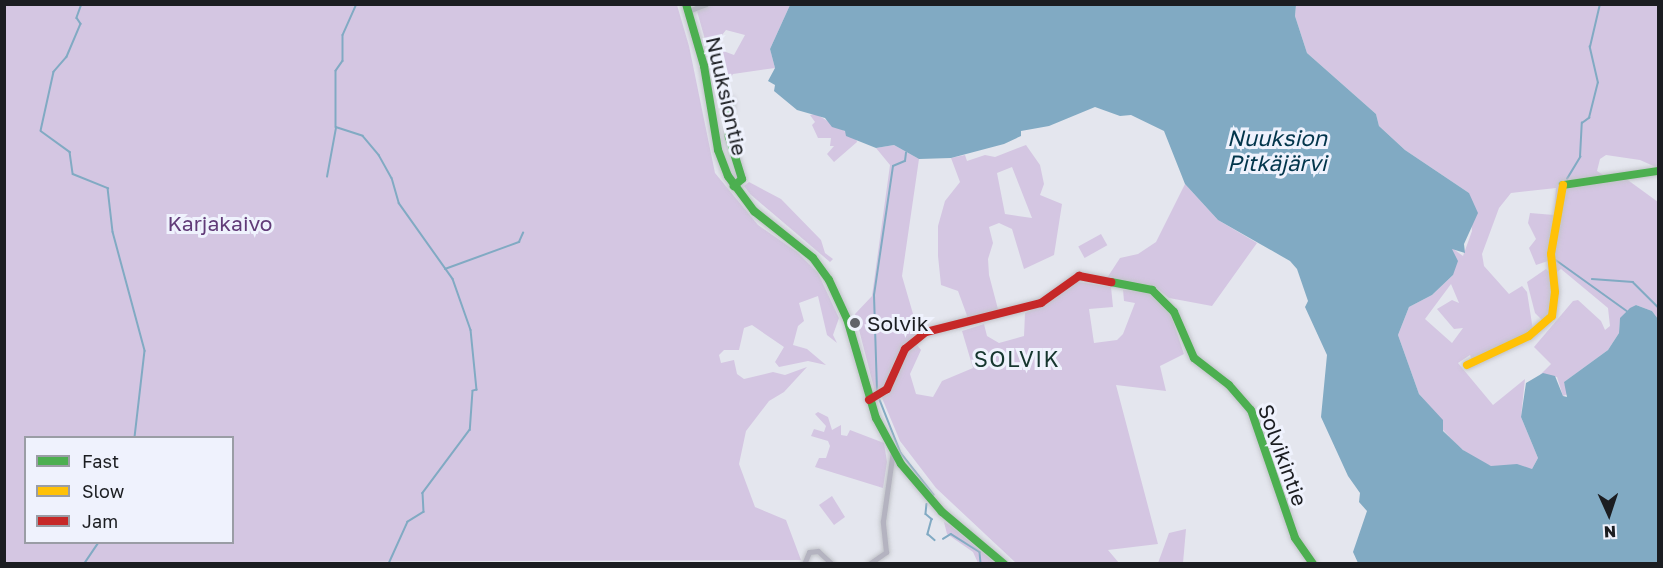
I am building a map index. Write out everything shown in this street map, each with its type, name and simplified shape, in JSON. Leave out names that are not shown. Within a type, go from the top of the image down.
[{"type":"street","points":[[687,8],[706,4]]},
{"type":"street","name":"Nuuksiontie","points":[[687,8],[707,78],[718,150],[734,186],[754,211],[813,258],[829,280],[847,319],[869,400],[893,451],[927,498],[1004,564]]},
{"type":"street","points":[[730,101],[728,130],[742,179],[734,186]]},
{"type":"street","points":[[1467,365],[1529,336],[1552,316],[1555,300],[1551,254],[1562,185],[1578,180],[1659,171]]},
{"type":"street","name":"Solvikintie","points":[[869,400],[887,389],[904,349],[926,332],[1024,309],[1049,299],[1079,276],[1152,290],[1174,312],[1194,358],[1229,385],[1251,410],[1295,538],[1313,564]]},
{"type":"street","points":[[869,564],[886,552],[883,521],[893,451]]},
{"type":"street","points":[[804,564],[809,552],[818,551],[832,564]]},
{"type":"green space","points":[[1296,4],[1658,5],[1658,168],[1640,160],[1606,155],[1600,159],[1597,171],[1608,178],[1625,178],[1658,202],[1658,319],[1652,311],[1636,305],[1627,311],[1620,319],[1619,333],[1608,350],[1564,382],[1568,394],[1563,396],[1557,377],[1540,375],[1551,364],[1534,347],[1573,301],[1578,300],[1601,321],[1605,330],[1610,326],[1608,308],[1561,269],[1557,272],[1548,261],[1536,265],[1529,248],[1536,239],[1528,223],[1530,213],[1554,215],[1556,188],[1511,193],[1499,208],[1482,254],[1484,266],[1509,294],[1522,286],[1527,292],[1533,330],[1472,361],[1470,355],[1458,363],[1493,405],[1525,379],[1521,417],[1538,458],[1532,469],[1491,466],[1475,460],[1456,444],[1443,430],[1442,420],[1419,394],[1398,335],[1409,307],[1432,295],[1453,275],[1452,248],[1463,256],[1472,231],[1469,193],[1405,150],[1379,126],[1376,114],[1307,53],[1295,16]],"holes":[[[1451,284],[1459,303],[1452,300],[1437,309],[1454,329],[1463,328],[1452,343],[1425,319]]]},
{"type":"green space","name":"Karjakaivo","points":[[4,5],[677,5],[689,46],[715,173],[758,225],[797,252],[818,273],[839,318],[833,335],[837,343],[827,335],[818,296],[799,303],[804,321],[798,326],[793,345],[807,349],[826,365],[808,361],[779,367],[775,362],[784,347],[752,325],[744,328],[739,350],[724,350],[719,355],[721,363],[734,360],[737,374],[744,379],[773,372],[785,375],[807,367],[784,392],[769,401],[746,431],[739,464],[755,507],[786,520],[801,560],[5,563]]},
{"type":"green space","points":[[710,5],[790,5],[770,49],[775,68],[733,74],[724,89],[731,160],[709,50],[718,49],[734,55],[745,35],[726,30],[718,40],[706,43],[697,11]]},
{"type":"green space","points":[[816,114],[856,138],[857,142],[834,162],[827,154],[834,146],[830,146],[831,138],[818,138],[812,125],[815,122],[810,115]]},
{"type":"green space","points":[[894,145],[919,159],[902,276],[918,331],[895,359],[885,387],[875,392],[855,314],[872,296],[890,165],[876,148]]},
{"type":"green space","points":[[1026,145],[1040,165],[1044,184],[1040,195],[1062,204],[1054,255],[1024,269],[1012,229],[999,223],[989,227],[993,243],[988,259],[989,275],[999,313],[969,321],[958,291],[941,285],[938,226],[945,201],[960,182],[951,158],[965,155],[967,161],[985,155],[995,157]],"holes":[[[1012,167],[1032,218],[1005,214],[997,173]]]},
{"type":"green space","points":[[749,182],[781,199],[821,240],[825,253],[833,259],[830,262],[750,194],[744,186]]},
{"type":"green space","points":[[1185,184],[1218,220],[1257,243],[1212,306],[1169,298],[1155,287],[1107,278],[1120,258],[1138,254],[1156,242]]},
{"type":"green space","points":[[1101,234],[1107,245],[1085,258],[1078,247]]},
{"type":"green space","points":[[1546,269],[1552,275],[1551,315],[1543,321],[1535,313],[1527,282]]},
{"type":"green space","points":[[1073,281],[1111,287],[1113,307],[1089,309],[1094,343],[1117,340],[1123,334],[1135,303],[1124,301],[1123,290],[1147,291],[1171,315],[1184,354],[1160,366],[1166,391],[1116,385],[1158,544],[1108,550],[1119,563],[1016,563],[936,488],[900,441],[882,398],[907,349],[917,345],[921,350],[910,374],[916,394],[933,397],[942,381],[973,368],[962,331],[984,324],[987,336],[999,343],[1024,336],[1025,313],[1056,298]]},
{"type":"green space","points":[[818,412],[828,417],[832,430],[841,425],[841,435],[847,436],[850,430],[884,443],[887,462],[883,488],[815,467],[819,458],[826,458],[830,446],[828,441],[811,436],[814,429],[824,432],[826,426],[815,414]]},
{"type":"green space","points":[[832,496],[845,517],[834,525],[819,505]]},
{"type":"green space","points":[[944,522],[995,563],[978,563],[973,552],[947,534]]},
{"type":"green space","points":[[1186,529],[1183,563],[1158,563],[1169,533]]},
{"type":"water","name":"Nuuksion Pitkäjärvi","points":[[790,5],[1296,5],[1295,16],[1307,53],[1376,114],[1379,126],[1405,150],[1469,193],[1478,213],[1464,244],[1465,253],[1452,249],[1458,261],[1453,275],[1432,295],[1409,307],[1398,335],[1419,394],[1443,420],[1443,431],[1463,450],[1491,466],[1517,464],[1532,469],[1538,458],[1521,417],[1526,383],[1543,373],[1555,376],[1563,396],[1567,397],[1564,382],[1608,350],[1619,333],[1620,318],[1630,308],[1636,305],[1652,311],[1658,319],[1658,563],[1358,563],[1353,552],[1367,511],[1359,502],[1360,493],[1348,476],[1321,417],[1327,355],[1305,307],[1308,301],[1297,269],[1290,261],[1218,220],[1185,184],[1164,131],[1131,115],[1120,116],[1095,107],[1049,126],[1021,131],[1021,136],[1004,144],[951,158],[919,159],[894,145],[876,148],[846,136],[845,131],[832,127],[825,118],[797,110],[774,91],[775,85],[768,81],[775,68],[770,49]]},
{"type":"waterway","points":[[82,4],[77,18],[81,24],[67,57],[54,72],[41,131],[70,152],[73,174],[108,188],[113,232],[145,351],[135,436]]},
{"type":"waterway","points":[[357,4],[343,35],[343,61],[336,71],[336,127],[363,136],[379,155],[392,178],[399,203],[453,279],[471,330],[477,390],[473,391],[470,430],[423,493],[424,512],[408,522],[389,564]]},
{"type":"waterway","points":[[1567,179],[1580,157],[1582,123],[1589,118],[1598,83],[1590,47],[1600,4]]},
{"type":"waterway","points":[[327,177],[336,128]]},
{"type":"waterway","points":[[877,391],[874,295],[893,166],[905,161],[906,153]]},
{"type":"waterway","points":[[445,269],[519,242],[523,233]]},
{"type":"waterway","points":[[1556,260],[1627,311]]},
{"type":"waterway","points":[[1592,279],[1633,282],[1658,307]]},
{"type":"waterway","points":[[880,400],[901,453],[934,495]]},
{"type":"waterway","points":[[927,504],[926,514],[932,519],[928,534],[935,540]]},
{"type":"waterway","points":[[943,539],[951,534],[980,552],[981,564]]},
{"type":"waterway","points":[[84,564],[98,544]]},
{"type":"traffic: fast","points":[[686,4],[704,66],[718,150],[728,176],[754,211],[813,258],[829,280],[847,319],[876,418],[901,464],[942,512],[1004,564]]},
{"type":"traffic: fast","points":[[730,101],[729,137],[742,179],[734,186]]},
{"type":"traffic: fast","points":[[1563,185],[1658,171]]},
{"type":"traffic: fast","points":[[1111,282],[1152,290],[1174,312],[1194,358],[1229,385],[1251,410],[1295,538],[1313,564]]},
{"type":"traffic: slow","points":[[1467,365],[1529,336],[1552,316],[1555,292],[1551,254],[1563,185]]},
{"type":"traffic: jam","points":[[869,400],[887,389],[905,349],[926,332],[1041,303],[1079,276],[1111,282]]},
{"type":"place","name":"Solvik","points":[[855,323]]},
{"type":"district","name":"SOLVIK","points":[[1017,359]]}]
